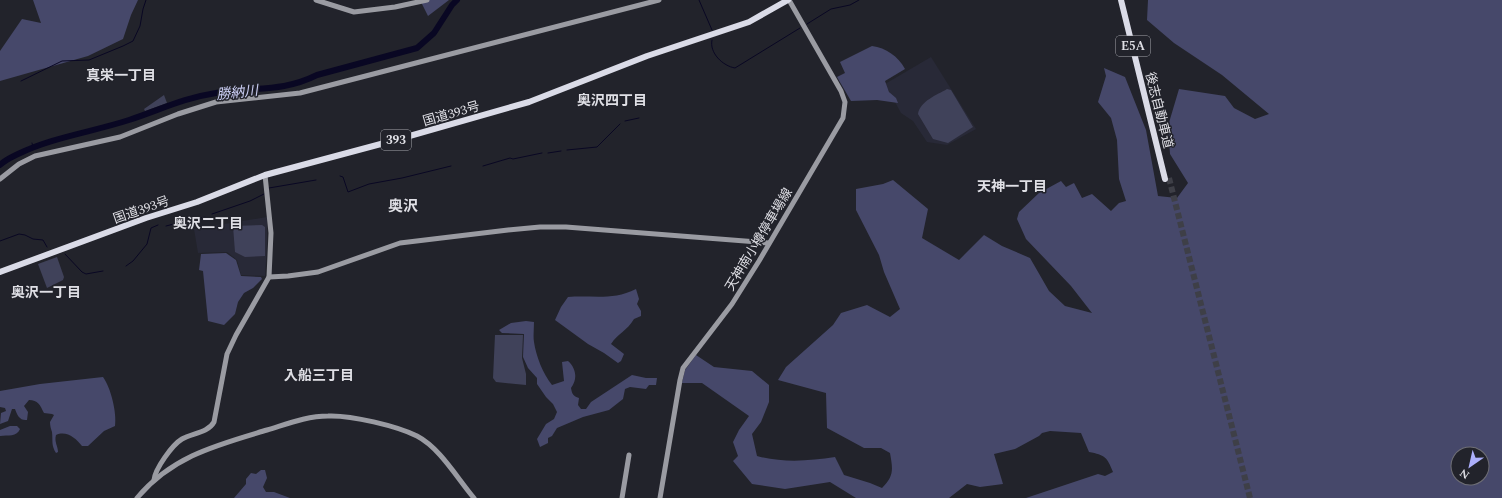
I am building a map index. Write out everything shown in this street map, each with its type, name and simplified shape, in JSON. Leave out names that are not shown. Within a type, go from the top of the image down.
[{"type":"highway","name":"国道393号","points":[[0,272],[146,218],[197,202],[265,175],[397,140],[529,102],[647,56],[749,22],[789,0]]},
{"type":"highway","name":"後志自動車道","points":[[1122,0],[1167,178]]},
{"type":"street","points":[[316,0],[354,12],[395,7],[427,0]]},
{"type":"street","points":[[0,179],[19,164],[35,156],[120,137],[178,114],[216,102],[300,93],[658,0]]},
{"type":"street","name":"天神南小樽停車場線","points":[[660,498],[683,368],[732,304],[835,134],[843,118],[846,106],[841,91],[789,0]]},
{"type":"street","points":[[154,480],[156,470],[176,443],[182,439],[209,429],[214,422],[227,354],[237,333],[269,277],[271,234],[265,175]]},
{"type":"street","points":[[269,277],[318,272],[400,243],[467,234],[540,227],[566,227],[770,242]]},
{"type":"street","points":[[138,498],[154,480],[178,462],[217,445],[304,419],[328,416],[345,416],[407,432],[420,438],[431,446],[474,498]]},
{"type":"street","points":[[622,498],[628,455]]},
{"type":"shaded area","points":[[33,0],[138,0],[123,39],[88,56],[0,81],[0,51],[22,19],[41,23]]},
{"type":"shaded area","points":[[420,0],[449,0],[428,16]]},
{"type":"shaded area","points":[[1148,0],[1502,0],[1502,498],[1026,498],[1098,474],[1105,476],[1113,472],[1105,458],[1099,454],[1089,452],[1081,433],[1050,431],[1042,433],[1015,449],[994,454],[1003,484],[980,487],[967,484],[949,498],[856,498],[830,482],[785,489],[752,484],[733,461],[738,456],[733,442],[749,416],[702,383],[682,383],[685,370],[696,355],[714,367],[752,371],[769,385],[769,402],[761,422],[752,434],[757,456],[776,460],[796,461],[835,457],[844,475],[882,488],[889,480],[892,472],[890,453],[881,448],[864,448],[827,428],[826,393],[778,380],[786,367],[833,325],[841,313],[867,305],[890,317],[900,309],[884,272],[879,255],[856,210],[856,189],[883,184],[893,180],[928,209],[922,238],[959,260],[984,235],[1002,246],[1030,258],[1049,291],[1065,306],[1092,313],[1071,286],[1026,239],[1017,219],[1019,212],[1039,193],[1061,181],[1066,187],[1074,183],[1082,198],[1092,194],[1111,211],[1119,203],[1126,201],[1119,179],[1117,140],[1111,118],[1098,102],[1106,76],[1104,68],[1125,77],[1146,130],[1158,196],[1177,198],[1188,183],[1170,154],[1168,126],[1179,89],[1225,96],[1234,108],[1255,119],[1269,114],[1222,75],[1174,43],[1147,20]]},
{"type":"shaded area","points":[[872,46],[891,53],[899,60],[905,69],[885,81],[889,92],[896,98],[898,103],[877,100],[851,101],[837,77],[845,73],[840,62]]},
{"type":"shaded area","points":[[931,57],[976,129],[947,145],[927,142],[913,121],[901,113],[885,84]]},
{"type":"shaded area","points":[[947,89],[951,90],[973,127],[948,143],[933,139],[918,114],[919,109],[925,102]]},
{"type":"shaded area","points":[[164,95],[167,103],[145,111],[144,109]]},
{"type":"shaded area","points":[[267,217],[265,276],[241,275],[237,260],[227,252],[198,253],[194,229]]},
{"type":"shaded area","points":[[262,225],[265,227],[265,256],[245,257],[235,252],[233,226]]},
{"type":"shaded area","points":[[226,253],[236,260],[241,276],[261,277],[262,279],[253,288],[244,293],[238,302],[235,314],[224,325],[208,321],[203,271],[199,270],[201,254]]},
{"type":"shaded area","points":[[57,257],[64,277],[63,280],[47,288],[38,264]]},
{"type":"shaded area","points":[[636,289],[639,299],[637,304],[641,311],[641,316],[634,319],[611,344],[624,354],[621,361],[618,363],[588,344],[555,320],[568,297],[611,296],[627,293]]},
{"type":"shaded area","points":[[526,321],[534,322],[536,353],[540,365],[552,385],[564,381],[562,362],[568,361],[573,367],[575,381],[571,390],[574,396],[579,398],[578,405],[581,409],[586,409],[591,402],[632,375],[646,378],[657,378],[656,385],[649,385],[646,389],[630,387],[625,389],[623,399],[609,410],[583,417],[557,428],[552,436],[548,438],[548,443],[540,447],[537,439],[546,424],[554,419],[557,412],[553,404],[537,384],[537,378],[528,368],[523,357],[524,334],[502,333],[499,330],[511,323]]},
{"type":"shaded area","points":[[495,335],[523,335],[522,358],[526,374],[526,385],[496,382],[493,378]]},
{"type":"shaded area","points":[[103,377],[109,387],[113,401],[115,426],[104,431],[88,446],[82,446],[77,440],[63,433],[56,435],[58,452],[56,453],[53,445],[50,423],[54,415],[44,413],[38,404],[32,400],[29,400],[24,406],[28,412],[27,420],[21,419],[15,409],[12,409],[8,421],[0,424],[1,413],[6,411],[5,408],[0,407],[0,391],[40,384]]},
{"type":"shaded area","points":[[10,426],[17,426],[20,429],[19,432],[0,436],[0,430]]},
{"type":"shaded area","points":[[261,470],[265,470],[267,478],[263,487],[266,492],[274,492],[290,498],[234,498],[246,484],[246,479],[251,473],[256,474]]},
{"type":"waterway","points":[[21,81],[62,61],[89,60],[133,41],[140,26],[146,0]]},
{"type":"waterway","name":"勝納川","points":[[0,165],[18,154],[45,143],[129,120],[193,98],[229,91],[279,87],[304,81],[317,75],[417,48],[434,33],[452,5],[457,0]]},
{"type":"waterway","points":[[699,0],[712,30]]},
{"type":"waterway","points":[[807,24],[831,9],[850,5],[859,0]]},
{"type":"waterway","points":[[712,40],[713,50],[718,58],[726,65],[735,68],[800,28]]},
{"type":"waterway","points":[[625,121],[639,118]]},
{"type":"waterway","points":[[567,150],[597,147],[620,124]]},
{"type":"waterway","name":"勝納川","points":[[32,143],[33,147]]},
{"type":"waterway","points":[[548,153],[561,151]]},
{"type":"waterway","points":[[483,166],[510,158],[513,159],[542,153]]},
{"type":"waterway","points":[[340,176],[343,177],[348,192],[369,184],[402,178],[451,166]]},
{"type":"waterway","points":[[269,188],[316,180]]},
{"type":"waterway","points":[[212,214],[250,201],[264,194]]},
{"type":"waterway","points":[[166,226],[205,217]]},
{"type":"waterway","points":[[126,266],[133,261],[147,244],[151,228],[158,225]]},
{"type":"waterway","points":[[0,241],[19,234],[33,239],[43,240],[47,247]]},
{"type":"waterway","points":[[65,254],[82,272],[86,274],[103,271]]},
{"type":"tunnel","points":[[1169,178],[1250,498]]},
{"type":"district","name":"真栄一丁目","points":[[121,75]]},
{"type":"district","name":"奥沢四丁目","points":[[612,100]]},
{"type":"district","name":"天神一丁目","points":[[1012,186]]},
{"type":"district","name":"奥沢","points":[[403,206]]},
{"type":"district","name":"奥沢二丁目","points":[[208,223]]},
{"type":"district","name":"奥沢一丁目","points":[[46,292]]},
{"type":"district","name":"入船三丁目","points":[[319,375]]}]
